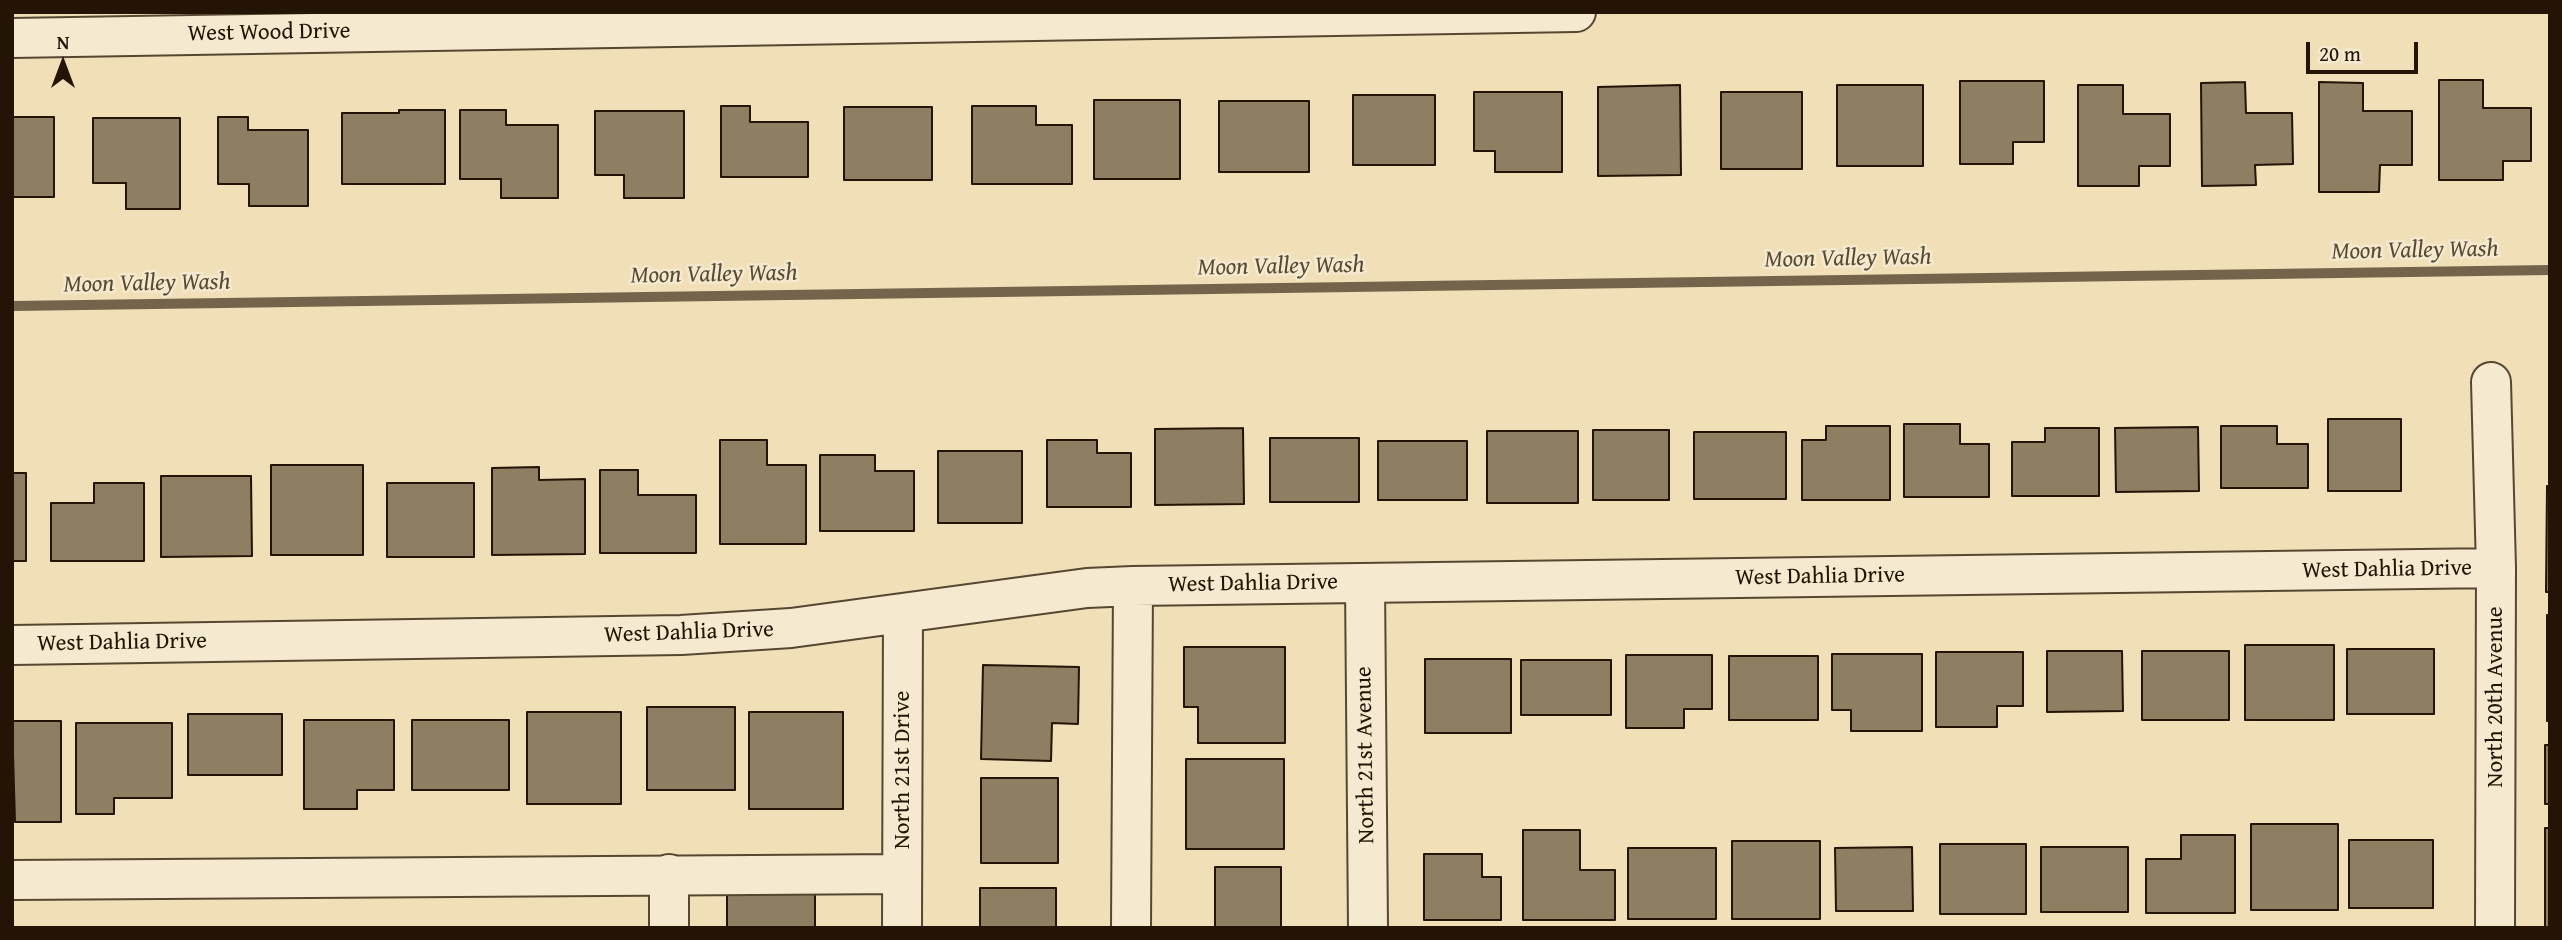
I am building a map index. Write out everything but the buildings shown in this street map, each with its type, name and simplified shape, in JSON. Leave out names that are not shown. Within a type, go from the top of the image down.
[{"type":"street","name":"West Wood Drive","points":[[12,38],[1304,14],[1576,12]]},
{"type":"street","name":"North 20th Avenue","points":[[2491,382],[2496,568],[2495,928]]},
{"type":"street","name":"West Dahlia Drive","points":[[12,645],[681,635],[791,628],[1087,588],[1133,586],[2496,568]]},
{"type":"street","name":"North 21st Avenue","points":[[1366,583],[1368,928]]},
{"type":"street","points":[[1131,928],[1133,586]]},
{"type":"street","name":"North 21st Drive","points":[[902,928],[903,613]]},
{"type":"street","points":[[668,928],[669,874]]},
{"type":"street","points":[[12,880],[902,874]]},
{"type":"waterway","name":"Moon Valley Wash","points":[[12,306],[2550,270]]}]
